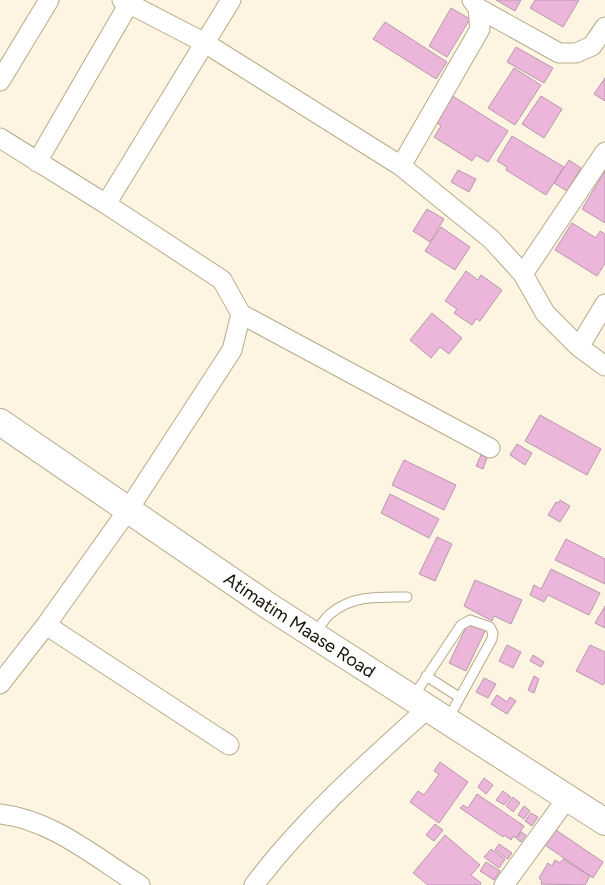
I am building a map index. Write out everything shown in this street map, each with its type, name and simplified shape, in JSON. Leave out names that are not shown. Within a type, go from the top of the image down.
[{"type":"main road","name":"Atimatim Maase Road","points":[[0,422],[314,635],[605,822]]},
{"type":"street","points":[[0,81],[49,0]]},
{"type":"street","points":[[106,204],[231,0]]},
{"type":"street","points":[[37,162],[127,1],[205,43],[401,166],[491,239],[522,274],[545,313],[579,347],[605,366]]},
{"type":"street","points":[[401,166],[480,29],[475,4]]},
{"type":"street","points":[[475,4],[559,53],[576,53],[592,46],[605,27]]},
{"type":"street","points":[[0,138],[106,204],[222,280],[241,314],[490,448]]},
{"type":"street","points":[[522,274],[605,152]]},
{"type":"street","points":[[579,347],[605,304]]},
{"type":"street","points":[[1,681],[46,625],[128,510],[232,350],[241,314]]},
{"type":"street","points":[[46,625],[229,745]]},
{"type":"street","points":[[254,885],[274,858],[344,783],[429,710]]},
{"type":"street","points":[[504,885],[568,797]]},
{"type":"street","points":[[0,814],[15,816],[44,826],[73,840],[140,885]]},
{"type":"lane","points":[[314,635],[329,615],[343,605],[368,597],[406,597]]},
{"type":"lane","points":[[474,621],[490,627],[493,633],[492,639],[459,697],[429,710],[426,676],[452,637],[465,622],[474,621]]},
{"type":"lane","points":[[426,676],[459,697]]},
{"type":"building","points":[[496,0],[521,0],[515,11]]},
{"type":"building","points":[[535,0],[579,0],[563,27],[530,8]]},
{"type":"building","points":[[451,8],[470,19],[447,57],[429,46]]},
{"type":"building","points":[[385,22],[447,62],[436,79],[373,39]]},
{"type":"building","points":[[516,47],[553,68],[544,83],[507,62]]},
{"type":"building","points":[[514,68],[541,85],[515,125],[488,108]]},
{"type":"building","points":[[605,78],[605,101],[594,94]]},
{"type":"building","points":[[451,95],[508,131],[488,162],[476,155],[472,161],[434,137],[441,126],[435,121]]},
{"type":"building","points":[[541,96],[562,109],[544,138],[522,124]]},
{"type":"building","points":[[512,136],[564,167],[546,195],[506,170],[507,167],[497,161]]},
{"type":"building","points":[[569,160],[581,168],[567,191],[554,183]]},
{"type":"building","points":[[458,170],[476,179],[469,192],[451,182]]},
{"type":"building","points":[[605,171],[605,223],[582,209]]},
{"type":"building","points":[[427,209],[444,219],[430,242],[413,231]]},
{"type":"building","points":[[572,223],[596,238],[600,231],[605,234],[605,263],[597,276],[555,250]]},
{"type":"building","points":[[441,227],[470,247],[455,270],[425,251]]},
{"type":"building","points":[[466,271],[478,280],[481,275],[502,290],[480,321],[476,319],[472,325],[454,313],[457,309],[445,301]]},
{"type":"building","points":[[432,313],[462,338],[449,354],[440,347],[431,358],[410,340]]},
{"type":"building","points":[[540,415],[601,449],[587,475],[525,441]]},
{"type":"building","points":[[517,444],[532,453],[525,465],[510,455]]},
{"type":"building","points":[[481,455],[487,458],[483,469],[476,466]]},
{"type":"building","points":[[404,460],[456,485],[444,510],[392,485]]},
{"type":"building","points":[[390,494],[439,519],[429,538],[381,513]]},
{"type":"building","points":[[560,500],[570,506],[560,522],[548,515],[556,502],[559,503]]},
{"type":"building","points":[[437,537],[452,544],[435,581],[419,574]]},
{"type":"building","points":[[566,539],[605,559],[605,584],[555,560]]},
{"type":"building","points":[[551,569],[600,593],[589,615],[548,595],[544,602],[530,595],[534,585],[541,589]]},
{"type":"building","points":[[475,580],[522,600],[511,624],[494,616],[492,621],[464,606]]},
{"type":"building","points":[[605,606],[605,628],[595,623]]},
{"type":"building","points":[[469,621],[486,629],[466,671],[449,663]]},
{"type":"building","points":[[507,645],[521,652],[513,668],[499,661]]},
{"type":"building","points":[[590,645],[605,652],[605,682],[603,685],[576,671]]},
{"type":"building","points":[[533,655],[544,662],[541,667],[530,661]]},
{"type":"building","points":[[534,676],[539,679],[534,693],[528,690]]},
{"type":"building","points":[[484,678],[496,684],[488,698],[476,692]]},
{"type":"building","points":[[497,695],[507,702],[510,697],[516,701],[507,714],[491,704]]},
{"type":"building","points":[[440,762],[468,782],[439,823],[410,802],[418,791],[424,795],[439,774],[434,771]]},
{"type":"building","points":[[484,778],[493,785],[486,794],[478,787]]},
{"type":"building","points":[[503,791],[511,797],[504,805],[496,800]]},
{"type":"building","points":[[477,794],[524,826],[516,838],[513,836],[511,840],[504,835],[503,837],[460,808],[463,805],[468,808]]},
{"type":"building","points":[[513,797],[520,803],[513,812],[506,806]]},
{"type":"building","points":[[524,806],[530,811],[524,819],[518,815]]},
{"type":"building","points":[[531,813],[538,817],[532,826],[525,821]]},
{"type":"building","points":[[435,824],[443,830],[434,841],[426,835]]},
{"type":"building","points":[[553,828],[603,862],[593,878],[542,843]]},
{"type":"building","points":[[521,832],[526,835],[521,842],[517,839]]},
{"type":"building","points":[[445,835],[480,865],[471,875],[481,883],[480,885],[428,885],[413,873]]},
{"type":"building","points":[[499,844],[512,853],[508,859],[495,850]]},
{"type":"building","points":[[491,849],[505,859],[499,868],[484,857]]},
{"type":"building","points":[[563,859],[590,876],[585,885],[541,884],[542,881],[539,878],[548,863],[552,866],[555,860],[560,863]]},
{"type":"building","points":[[486,862],[500,871],[494,880],[480,871]]}]
